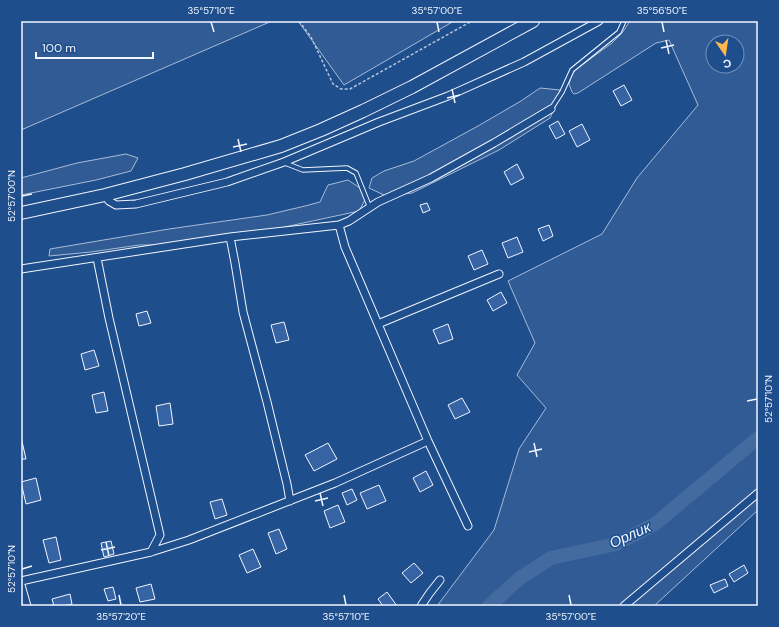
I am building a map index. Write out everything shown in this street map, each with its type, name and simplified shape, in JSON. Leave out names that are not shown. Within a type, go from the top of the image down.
[{"type":"highway","points":[[21,212],[105,195],[236,160],[281,146],[363,112],[533,21]]},
{"type":"street","points":[[105,195],[109,201],[116,205],[136,204],[227,182],[284,162],[379,122],[448,96],[510,69],[599,21]]},
{"type":"street","points":[[21,269],[230,237],[339,225],[349,221],[378,202],[431,178],[551,109]]},
{"type":"street","points":[[339,225],[345,247],[428,441],[468,526]]},
{"type":"street","points":[[230,237],[236,263],[243,312],[267,402],[290,501]]},
{"type":"street","points":[[96,258],[160,535],[151,552]]},
{"type":"street","points":[[378,324],[499,274]]},
{"type":"street","points":[[21,582],[151,552],[189,540],[335,483],[428,441]]},
{"type":"street","points":[[624,606],[758,493]]},
{"type":"street","points":[[421,606],[440,580]]},
{"type":"street","points":[[21,585],[27,606]]},
{"type":"lane","points":[[551,109],[562,92],[572,70],[619,32],[624,21]]},
{"type":"lane","points":[[284,162],[303,170],[346,168],[356,173],[370,208]]},
{"type":"path","points":[[299,21],[311,37],[333,84],[341,89],[350,89],[472,21]]},
{"type":"shaded area","points":[[21,21],[272,21],[21,130]]},
{"type":"shaded area","points":[[298,21],[454,21],[344,85]]},
{"type":"shaded area","points":[[630,21],[758,21],[758,510],[654,606],[437,606],[494,530],[519,449],[546,408],[517,375],[535,343],[508,281],[602,234],[637,178],[698,105],[669,40],[656,43],[578,93],[574,94],[569,84],[575,70],[612,43],[622,33]]},
{"type":"shaded area","points":[[540,88],[560,90],[557,103],[550,118],[499,150],[412,193],[384,195],[369,188],[372,178],[384,171],[414,161],[478,126]]},
{"type":"shaded area","points":[[126,154],[138,158],[131,171],[96,180],[21,195],[21,178],[77,163]]},
{"type":"shaded area","points":[[348,180],[360,188],[366,198],[359,211],[266,231],[183,245],[139,245],[49,256],[50,249],[169,229],[267,215],[305,206],[320,202],[328,185]]},
{"type":"building","points":[[624,85],[632,100],[621,106],[613,91]]},
{"type":"building","points":[[558,121],[565,134],[556,139],[549,126]]},
{"type":"building","points":[[582,124],[590,140],[577,147],[569,131]]},
{"type":"building","points":[[517,164],[524,178],[511,185],[504,172]]},
{"type":"building","points":[[427,203],[430,210],[423,213],[420,205]]},
{"type":"building","points":[[549,225],[553,236],[543,241],[538,229]]},
{"type":"building","points":[[517,237],[523,252],[508,258],[502,243]]},
{"type":"building","points":[[482,250],[488,264],[474,270],[468,256]]},
{"type":"building","points":[[501,292],[507,303],[493,311],[487,300]]},
{"type":"building","points":[[147,311],[151,323],[139,326],[136,314]]},
{"type":"building","points":[[284,322],[289,340],[276,343],[271,325]]},
{"type":"building","points":[[448,324],[453,339],[439,344],[433,330]]},
{"type":"building","points":[[94,350],[99,366],[85,370],[81,354]]},
{"type":"building","points":[[104,392],[108,411],[96,413],[92,395]]},
{"type":"building","points":[[462,398],[470,412],[455,419],[448,405]]},
{"type":"building","points":[[170,403],[173,424],[159,426],[156,406]]},
{"type":"building","points":[[21,437],[26,459],[21,459]]},
{"type":"building","points":[[328,443],[337,459],[314,471],[305,455]]},
{"type":"building","points":[[426,471],[433,485],[420,492],[413,478]]},
{"type":"building","points":[[36,478],[41,500],[26,504],[21,482]]},
{"type":"building","points":[[379,485],[386,501],[367,509],[360,493]]},
{"type":"building","points":[[352,489],[357,500],[347,505],[342,493]]},
{"type":"building","points":[[222,499],[227,515],[215,519],[210,502]]},
{"type":"building","points":[[338,505],[345,522],[330,528],[324,511]]},
{"type":"building","points":[[279,529],[287,549],[276,554],[268,533]]},
{"type":"building","points":[[56,537],[61,560],[49,563],[43,540]]},
{"type":"building","points":[[111,541],[114,554],[104,557],[101,543]]},
{"type":"building","points":[[253,549],[261,567],[247,573],[239,555]]},
{"type":"building","points":[[414,563],[423,573],[411,583],[402,573]]},
{"type":"building","points":[[744,565],[748,573],[734,582],[729,574]]},
{"type":"building","points":[[725,579],[728,586],[714,593],[710,585]]},
{"type":"building","points":[[151,584],[155,599],[140,602],[136,588]]},
{"type":"building","points":[[113,587],[116,599],[108,601],[104,589]]},
{"type":"building","points":[[387,592],[397,606],[383,606],[378,599]]},
{"type":"building","points":[[70,594],[72,604],[54,606],[52,599]]},
{"type":"waterway","name":"Орлик","points":[[489,606],[520,578],[551,558],[616,544],[655,524],[758,438]]}]
